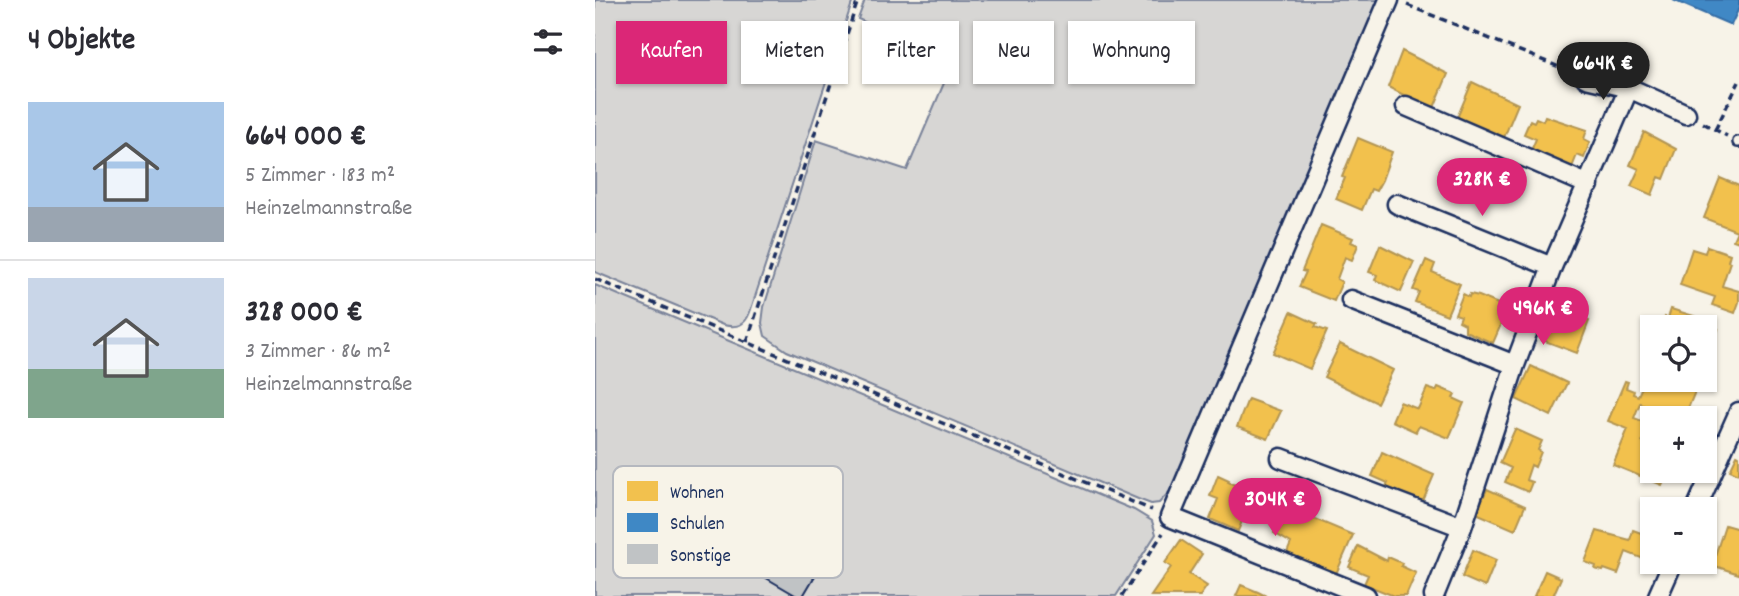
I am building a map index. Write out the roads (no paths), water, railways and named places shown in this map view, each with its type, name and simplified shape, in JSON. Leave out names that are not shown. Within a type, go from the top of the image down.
[{"type":"street","points":[[1366,596],[1170,517],[1389,0]]},
{"type":"street","points":[[1586,78],[1629,88],[1686,114]]},
{"type":"street","points":[[1433,596],[1462,527],[1515,366],[1552,267],[1629,88]]},
{"type":"street","points":[[1406,106],[1589,185]]},
{"type":"street","points":[[1397,205],[1552,267]]},
{"type":"street","points":[[1352,299],[1515,366]]},
{"type":"street","points":[[1701,497],[1739,412]]},
{"type":"street","points":[[1281,458],[1462,527]]},
{"type":"street","points":[[1658,596],[1668,574]]}]
